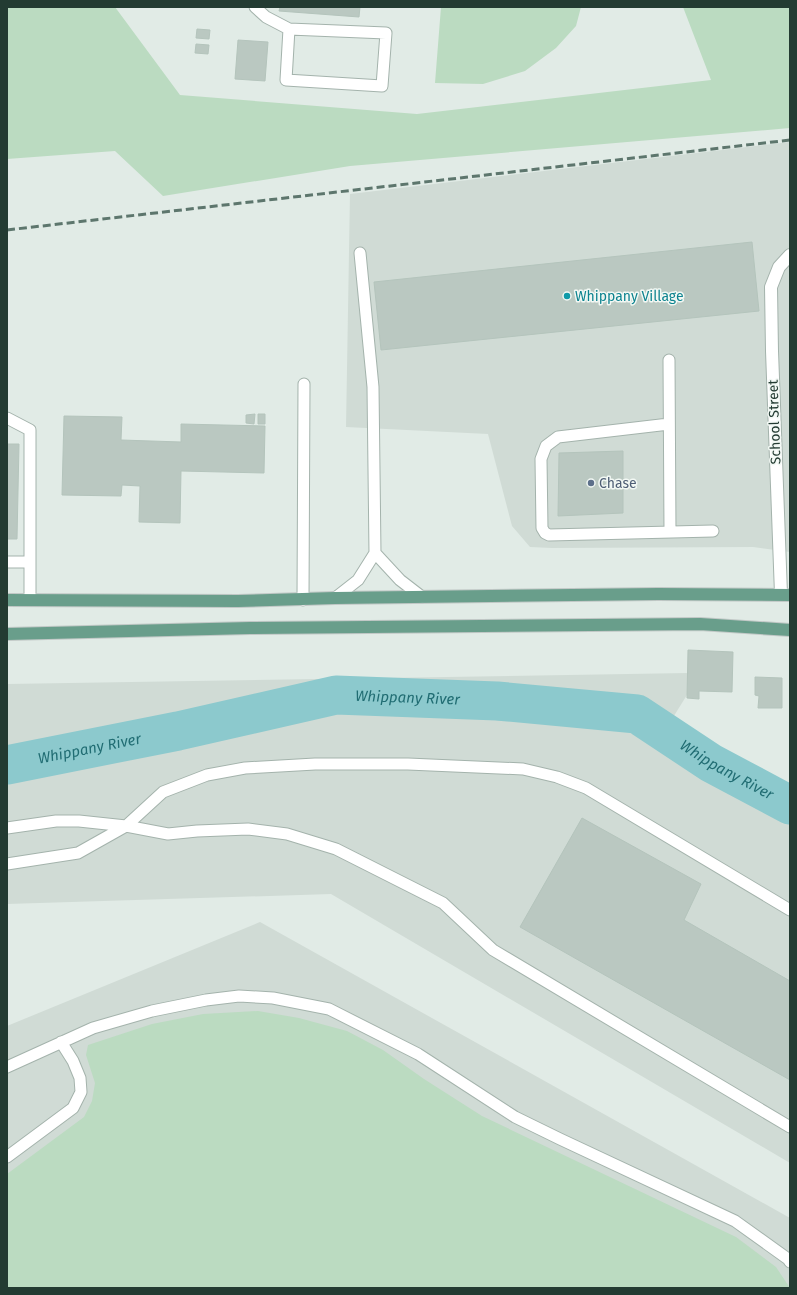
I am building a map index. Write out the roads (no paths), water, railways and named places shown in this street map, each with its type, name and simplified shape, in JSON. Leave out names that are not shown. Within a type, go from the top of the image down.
[{"type":"main road","points":[[7,600],[238,601],[335,598],[658,594],[785,595]]},
{"type":"main road","points":[[7,634],[250,628],[700,624],[790,630]]},
{"type":"street","name":"School Street","points":[[785,595],[772,351],[771,287],[780,267],[790,255]]},
{"type":"lane","points":[[255,7],[266,17],[289,29],[386,34],[382,86],[286,80],[289,29]]},
{"type":"lane","points":[[335,598],[358,580],[376,553],[373,387],[360,253]]},
{"type":"lane","points":[[669,360],[670,532]]},
{"type":"lane","points":[[303,600],[304,384]]},
{"type":"lane","points":[[7,418],[30,430],[30,600]]},
{"type":"lane","points":[[669,424],[558,437],[546,446],[541,459],[542,528],[545,533],[549,535],[713,531]]},
{"type":"lane","points":[[376,553],[400,580],[422,597]]},
{"type":"lane","points":[[7,562],[30,562]]},
{"type":"lane","points":[[7,864],[78,853],[126,826],[163,792],[207,775],[245,768],[315,764],[408,764],[523,769],[558,777],[586,788],[790,910]]},
{"type":"lane","points":[[7,828],[56,821],[79,821],[126,826],[168,834],[248,829],[286,834],[336,849],[443,903],[493,950],[790,1127]]},
{"type":"lane","points":[[7,1067],[93,1028],[152,1011],[206,1000],[239,996],[273,998],[329,1010],[418,1054],[515,1117],[735,1221],[788,1258],[790,1262]]},
{"type":"lane","points":[[7,1157],[73,1108],[81,1092],[80,1078],[73,1061],[61,1042]]},
{"type":"water","points":[[671,721],[790,786],[790,822],[654,748]]},
{"type":"waterway","name":"Whippany River","points":[[7,765],[178,731],[336,695],[497,701],[637,714],[711,763],[790,805]]},
{"type":"railway","points":[[7,230],[790,140]]},
{"type":"place","name":"Whippany Village","points":[[567,296]]},
{"type":"place","name":"Chase","points":[[591,483]]}]
